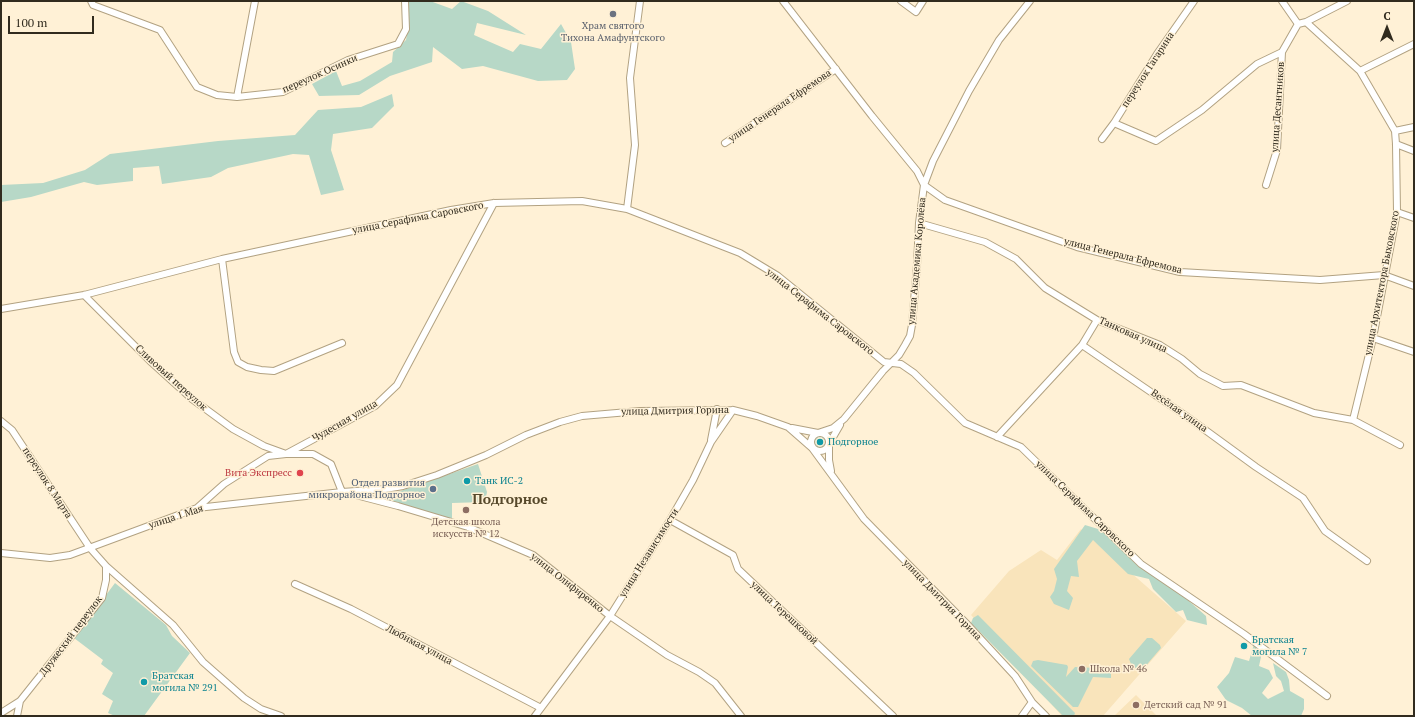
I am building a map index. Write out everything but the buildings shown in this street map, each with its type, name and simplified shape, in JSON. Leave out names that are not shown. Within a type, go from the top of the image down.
[{"type":"street","name":"переулок Осинки","points":[[92,1],[93,5],[160,30],[197,87],[217,96],[237,97],[284,92],[348,60],[398,44],[406,29],[405,1]]},
{"type":"street","points":[[237,97],[255,1]]},
{"type":"street","points":[[628,209],[636,145],[630,78],[640,1]]},
{"type":"street","name":"улица Генерала Ефремова","points":[[783,1],[917,172],[924,185],[945,200],[1077,247],[1180,272],[1320,280],[1384,276]]},
{"type":"street","points":[[901,1],[916,12],[923,1]]},
{"type":"street","name":"улица Академика Королёва","points":[[818,433],[833,428],[844,419],[899,355],[910,336],[917,265],[919,223],[924,185],[933,161],[969,91],[999,40],[1030,1]]},
{"type":"street","name":"переулок Гагарина","points":[[1102,139],[1114,123],[1157,54],[1194,1]]},
{"type":"street","points":[[1282,1],[1298,24]]},
{"type":"street","points":[[1114,123],[1156,141],[1202,110],[1257,64],[1282,52],[1298,24],[1306,22],[1346,1]]},
{"type":"street","name":"улица Архитектора Быховского","points":[[1306,22],[1360,71],[1395,130],[1397,212],[1373,338],[1353,420]]},
{"type":"street","points":[[1360,71],[1414,44]]},
{"type":"street","name":"улица Десантников","points":[[1266,185],[1277,150],[1282,52]]},
{"type":"street","name":"улица Генерала Ефремова","points":[[725,143],[836,69]]},
{"type":"street","points":[[1395,130],[1414,127]]},
{"type":"street","points":[[1396,144],[1414,151]]},
{"type":"street","name":"улица Серафима Саровского","points":[[1,309],[84,295],[222,259],[451,210],[494,203],[582,201],[628,209],[740,253],[778,276],[884,362],[901,364],[914,373],[965,423],[1021,447],[1141,564],[1244,634],[1327,696]]},
{"type":"street","name":"Чудесная улица","points":[[197,508],[224,484],[268,456],[286,454],[375,406],[397,385],[494,203]]},
{"type":"street","points":[[1397,212],[1414,218]]},
{"type":"street","name":"Танковая улица","points":[[919,223],[985,242],[1016,259],[1044,288],[1097,320],[1160,345],[1182,359],[1200,374],[1223,386],[1241,385],[1314,413],[1353,420],[1400,445]]},
{"type":"street","points":[[222,259],[234,352],[238,362],[247,367],[261,370],[274,370],[342,343]]},
{"type":"street","points":[[1384,276],[1414,286]]},
{"type":"street","name":"Сливовый переулок","points":[[84,295],[150,361],[192,399],[232,428],[264,446],[286,454],[313,454],[331,464],[342,492]]},
{"type":"street","points":[[997,437],[1082,345],[1097,320]]},
{"type":"street","points":[[1373,338],[1414,352]]},
{"type":"street","name":"Весёлая улица","points":[[1082,345],[1186,416],[1256,467],[1303,498],[1325,531],[1367,561]]},
{"type":"street","points":[[711,442],[717,409]]},
{"type":"street","name":"улица Дмитрия Горина","points":[[403,486],[437,475],[486,455],[526,435],[560,422],[582,416],[640,411],[717,409],[733,410],[757,416],[788,427],[812,448],[864,519],[966,623],[1015,676],[1032,702],[1046,716]]},
{"type":"street","points":[[711,442],[733,410]]},
{"type":"street","points":[[818,433],[811,439],[812,448],[817,451],[823,451],[828,447],[844,419]]},
{"type":"street","name":"переулок 8 Марта","points":[[1,421],[12,430],[90,548]]},
{"type":"street","points":[[788,427],[827,436],[829,444],[829,460],[833,476]]},
{"type":"street","name":"улица Независимости","points":[[535,716],[610,616],[670,520],[693,480],[711,442]]},
{"type":"street","name":"улица 1 Мая","points":[[1,554],[50,558],[70,555],[197,508],[403,486]]},
{"type":"street","name":"улица Олифиренко","points":[[342,492],[398,506],[468,527],[533,554],[610,616],[667,655],[699,672],[715,683],[741,716]]},
{"type":"street","name":"улица Терешковой","points":[[670,520],[733,555],[738,569],[893,716]]},
{"type":"street","points":[[90,548],[106,566],[173,626],[203,662],[244,698],[261,709],[282,716]]},
{"type":"street","name":"Дружеский переулок","points":[[1,712],[20,701],[102,598],[106,580],[106,566]]},
{"type":"street","name":"Любимая улица","points":[[295,584],[351,609],[541,708]]},
{"type":"street","points":[[17,716],[20,701]]},
{"type":"street","points":[[1022,716],[1032,702]]},
{"type":"shaded area","name":"Школа № 46","points":[[1081,529],[1186,621],[1103,716],[1062,716],[971,615],[1009,571],[1041,550],[1057,560]]},
{"type":"shaded area","name":"Детский сад № 91","points":[[1136,695],[1157,716],[1114,716]]},
{"type":"green space","points":[[408,1],[430,1],[452,9],[461,1],[488,11],[526,35],[477,23],[474,35],[513,52],[520,44],[541,49],[561,24],[571,42],[575,69],[567,80],[538,81],[483,66],[462,69],[433,47],[432,62],[390,76],[359,95],[319,96],[312,84],[336,71],[342,86],[360,81],[392,62],[393,52],[406,40],[409,23]]},
{"type":"green space","points":[[392,94],[394,106],[372,128],[333,134],[331,150],[344,190],[321,195],[309,155],[293,154],[228,168],[211,177],[162,184],[159,166],[133,168],[133,181],[97,185],[84,182],[31,197],[1,202],[1,185],[43,183],[85,170],[110,154],[218,141],[295,135],[318,110],[361,107]]},
{"type":"green space","points":[[820,435],[825,437],[827,442],[825,447],[820,449],[815,447],[813,442],[815,437]]},
{"type":"green space","points":[[478,464],[487,492],[485,502],[452,503],[452,519],[389,500],[389,495]]},
{"type":"green space","points":[[1085,525],[1111,533],[1206,616],[1207,625],[1187,620],[1183,610],[1176,612],[1153,589],[1149,579],[1128,574],[1093,540],[1077,561],[1079,577],[1071,576],[1067,591],[1073,598],[1069,610],[1054,604],[1050,597],[1054,591],[1057,579],[1054,569]]},
{"type":"green space","points":[[115,583],[166,625],[172,636],[190,653],[144,716],[115,716],[108,713],[113,701],[102,694],[113,673],[101,664],[103,660],[74,638]]},
{"type":"green space","points":[[978,615],[1075,713],[1074,716],[1063,716],[971,623],[973,618]]},
{"type":"green space","points":[[1147,638],[1152,638],[1160,645],[1161,648],[1143,669],[1138,670],[1131,664],[1129,659]]},
{"type":"green space","points":[[1254,644],[1261,657],[1259,666],[1269,670],[1273,678],[1262,693],[1268,699],[1284,691],[1281,681],[1276,676],[1273,663],[1286,672],[1289,680],[1290,691],[1304,699],[1304,709],[1301,716],[1252,716],[1242,708],[1226,700],[1217,687],[1229,673],[1235,657],[1249,661]]},
{"type":"green space","points":[[1038,660],[1067,665],[1066,677],[1075,667],[1096,668],[1111,673],[1111,678],[1093,677],[1078,707],[1073,707],[1031,666],[1033,661]]},
{"type":"place","name":"Храм святого Тихона Амафунтского","points":[[613,14]]},
{"type":"place","name":"Подгорное","points":[[820,442]]},
{"type":"place","name":"Вита Экспресс","points":[[300,473]]},
{"type":"place","name":"Танк ИС-2","points":[[467,481]]},
{"type":"place","name":"Отдел развития микрорайона Подгорное","points":[[433,489]]},
{"type":"place","name":"Детская школа искусств № 12","points":[[466,510]]},
{"type":"place","name":"Братская могила № 7","points":[[1244,646]]},
{"type":"place","name":"Школа № 46","points":[[1082,669]]},
{"type":"place","name":"Братская могила № 291","points":[[144,682]]},
{"type":"place","name":"Детский сад № 91","points":[[1136,705]]},
{"type":"district","name":"Подгорное","points":[[510,500]]}]
